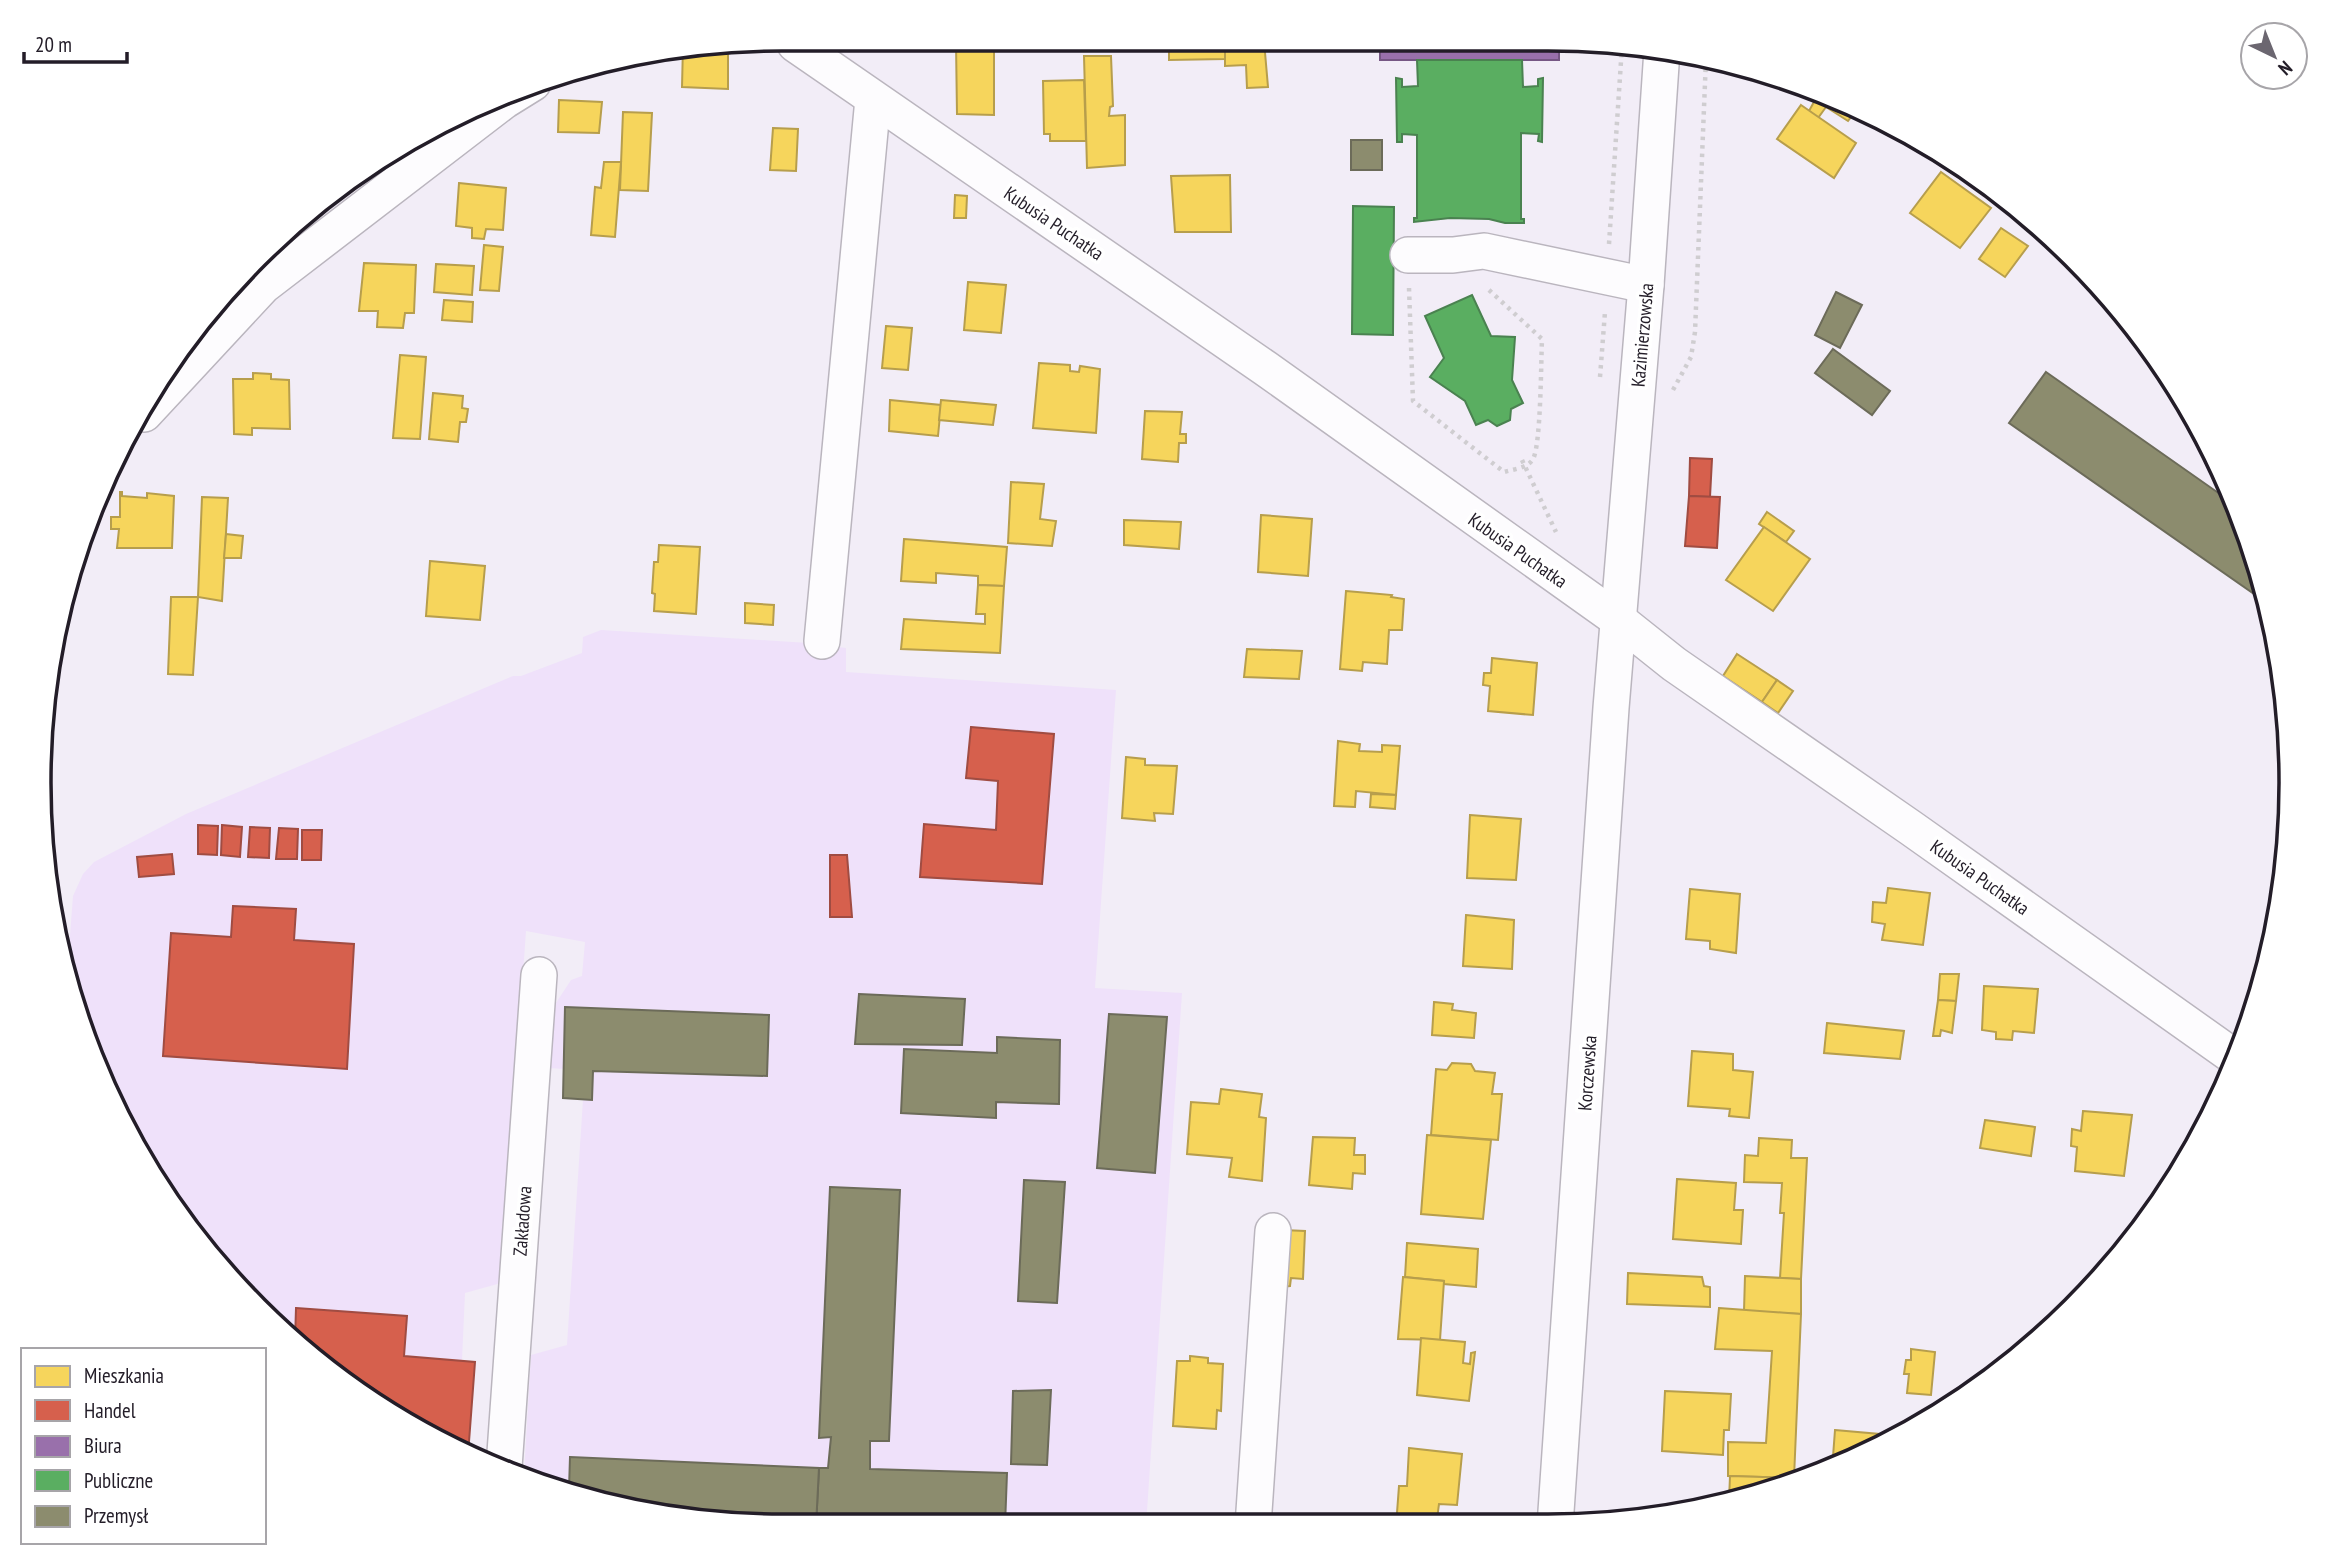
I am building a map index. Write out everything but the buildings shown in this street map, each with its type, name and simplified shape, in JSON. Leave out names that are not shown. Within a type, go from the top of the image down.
[{"type":"street","name":"Kubusia Puchatka","points":[[805,51],[1265,368],[1620,621],[1675,664],[2228,1052]]},
{"type":"street","name":"Kazimierzowska","points":[[1620,621],[1625,520],[1646,285],[1661,60]]},
{"type":"street","points":[[822,640],[873,99]]},
{"type":"street","points":[[164,393],[263,286],[491,111]]},
{"type":"street","points":[[1408,255],[1453,255],[1484,251],[1646,285]]},
{"type":"street","name":"Korczewska","points":[[1556,1514],[1611,708],[1620,621]]},
{"type":"street","name":"Zakładowa","points":[[505,1460],[539,975]]},
{"type":"street","points":[[1254,1514],[1273,1231]]},
{"type":"path","points":[[1668,401],[1692,357],[1705,69]]},
{"type":"path","points":[[1408,255],[1413,401],[1504,472],[1525,467],[1534,458],[1538,428],[1542,339],[1453,255]]},
{"type":"path","points":[[1522,460],[1559,537]]},
{"type":"shaded area","points":[[601,630],[808,643],[846,648],[846,672],[1116,690],[1095,988],[1182,993],[1147,1514],[735,1513],[640,1500],[593,1489],[524,1467],[531,1355],[567,1345],[583,1100],[563,1098],[565,1069],[548,1068],[552,1009],[571,980],[582,976],[585,942],[526,931],[501,1283],[465,1293],[462,1360],[475,1362],[469,1444],[376,1391],[300,1333],[232,1265],[174,1189],[126,1106],[106,1063],[76,972],[69,944],[73,896],[83,874],[94,862],[186,814],[513,676],[521,676],[582,653],[583,637]]}]
